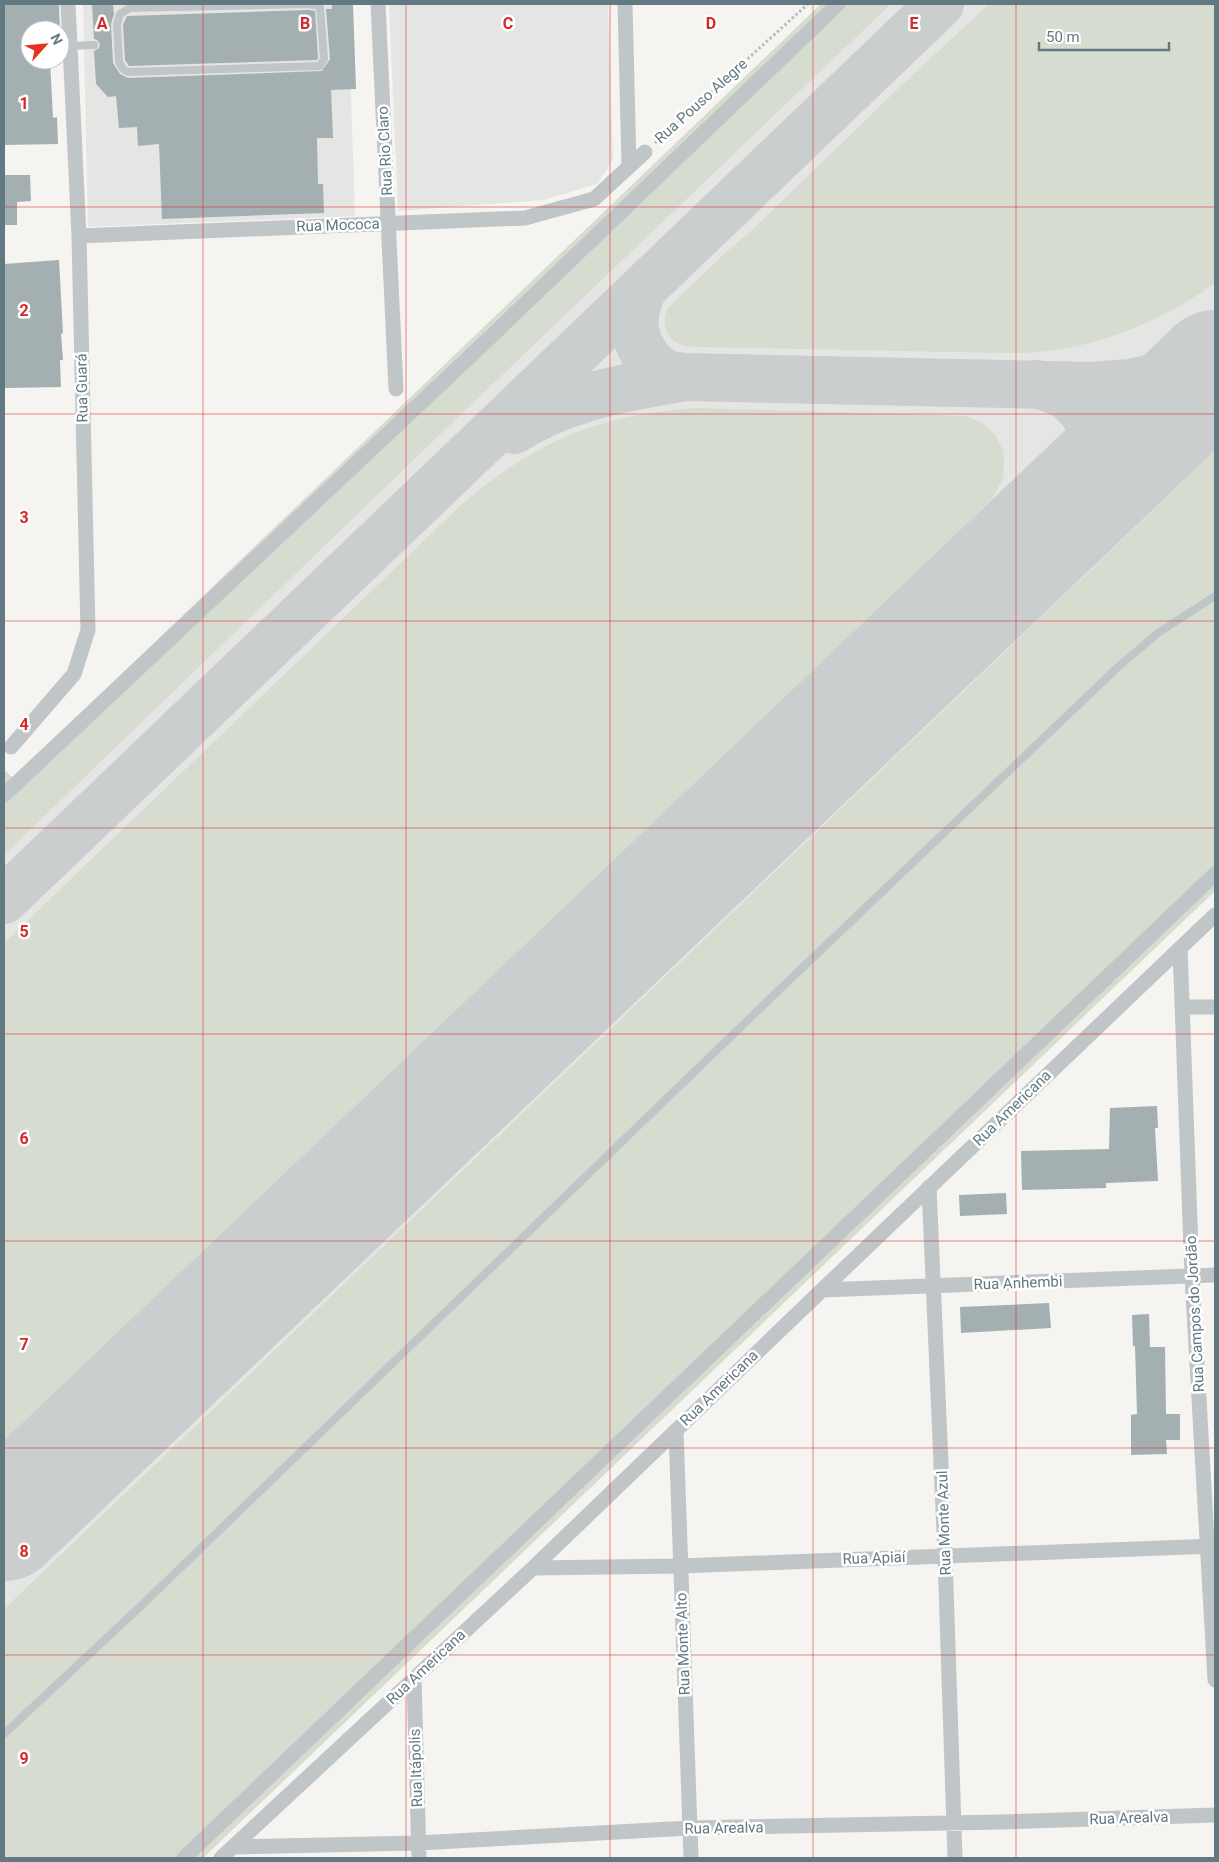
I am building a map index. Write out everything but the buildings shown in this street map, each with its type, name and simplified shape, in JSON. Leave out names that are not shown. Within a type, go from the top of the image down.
[{"type":"street","name":"Rua Guará","points":[[68,4],[69,20]]},
{"type":"street","name":"Rua Rio Claro","points":[[378,4],[396,388]]},
{"type":"street","points":[[625,4],[629,166]]},
{"type":"street","points":[[4,795],[479,348],[838,4]]},
{"type":"street","name":"Rua Guará","points":[[11,747],[74,674],[88,630],[79,236],[70,46]]},
{"type":"street","name":"Rua Pouso Alegre","points":[[594,199],[645,152]]},
{"type":"street","name":"Rua Mococa","points":[[79,236],[525,218],[594,199]]},
{"type":"street","points":[[184,1858],[1215,874]]},
{"type":"street","name":"Rua Americana","points":[[222,1858],[533,1568],[1215,915]]},
{"type":"street","name":"Rua Campos do Jordão","points":[[1180,948],[1192,1276],[1212,1546],[1215,1680]]},
{"type":"street","points":[[1182,1007],[1215,1007]]},
{"type":"street","name":"Rua Monte Azul","points":[[929,1187],[945,1556],[955,1858]]},
{"type":"street","name":"Rua Anhembi","points":[[822,1290],[1215,1275]]},
{"type":"street","name":"Rua Monte Alto","points":[[676,1430],[691,1858]]},
{"type":"street","name":"Rua Apiaí","points":[[533,1568],[680,1566],[1212,1546]]},
{"type":"street","name":"Rua Itápolis","points":[[414,1678],[418,1851]]},
{"type":"street","name":"Rua Arealva","points":[[233,1848],[418,1851],[690,1828],[954,1823],[1215,1815]]},
{"type":"lane","points":[[308,4],[316,5],[320,8],[324,59],[320,66],[128,72],[123,69],[116,45],[117,24],[120,14],[130,8],[308,4]]},
{"type":"lane","points":[[70,46],[94,45]]},
{"type":"lane","points":[[4,1734],[143,1604],[771,998],[1118,667],[1158,633],[1215,596]]},
{"type":"path","name":"Rua Pouso Alegre","points":[[645,152],[808,4]]},
{"type":"shaded area","points":[[83,4],[348,4],[355,216],[88,227]]},
{"type":"shaded area","points":[[389,4],[608,4],[613,160],[597,184],[544,200],[398,211]]},
{"type":"shaded area","points":[[821,4],[1215,4],[1215,890],[203,1858],[4,1858],[4,770],[13,778]]},
{"type":"shaded area","points":[[821,4],[891,4],[452,423],[4,855],[4,770],[13,778]]},
{"type":"shaded area","points":[[989,4],[1215,4],[1215,283],[1180,306],[1142,325],[1082,345],[1046,351],[1000,353],[697,347],[681,345],[671,338],[665,323],[666,312],[669,307]]},
{"type":"shaded area","points":[[697,408],[965,416],[979,421],[995,435],[1003,450],[1003,478],[992,499],[904,587],[724,756],[4,1444],[4,943],[461,505],[489,483],[528,456],[576,432],[636,415]]},
{"type":"shaded area","points":[[1215,451],[1215,891],[203,1858],[4,1858],[4,1609]]},
{"type":"taxiway","points":[[4,900],[940,4]]},
{"type":"taxiway","points":[[643,288],[635,315],[638,341],[646,356],[659,369],[671,375],[685,377]]},
{"type":"taxiway","points":[[514,430],[554,409],[575,401],[619,389],[685,377],[1092,386],[1130,383],[1172,374],[1215,357]]},
{"type":"taxiway","points":[[1037,384],[1069,398],[1078,406],[1090,426],[1094,437],[1096,461],[1093,475],[1085,494]]},
{"type":"runway","points":[[4,1522],[1215,369]]}]
